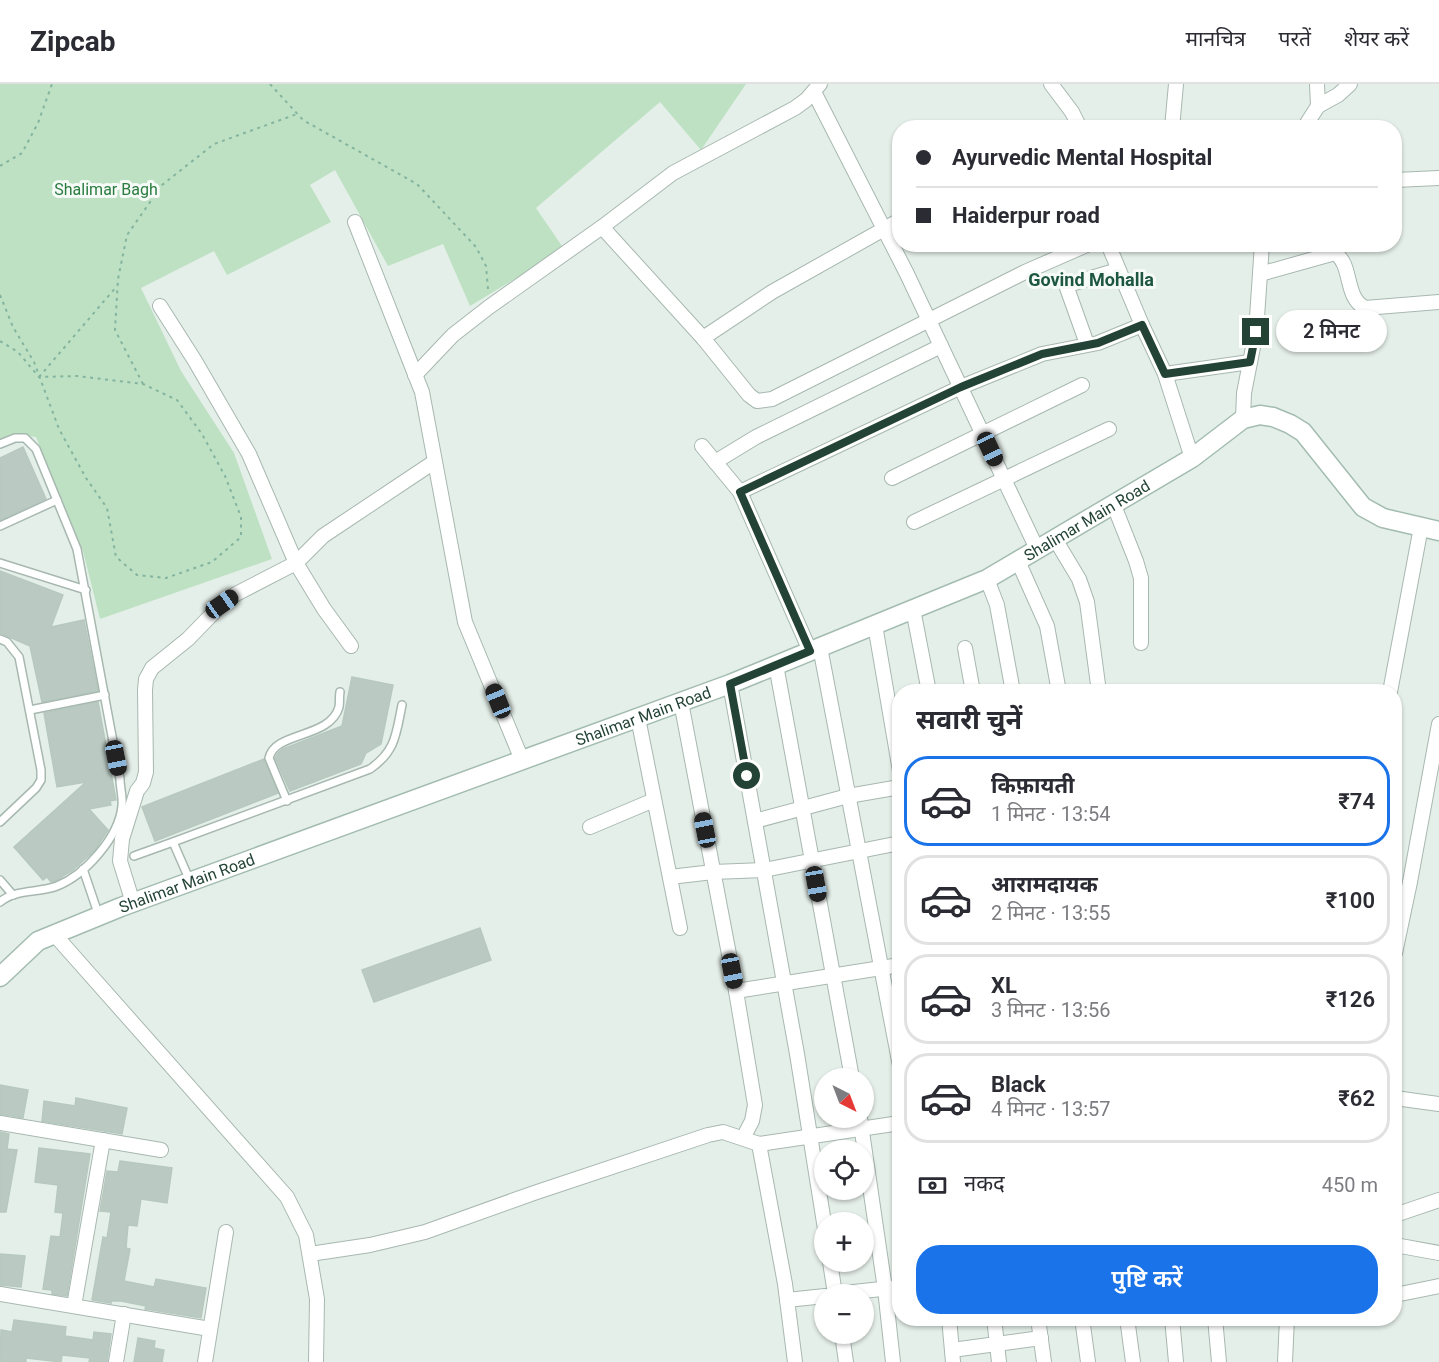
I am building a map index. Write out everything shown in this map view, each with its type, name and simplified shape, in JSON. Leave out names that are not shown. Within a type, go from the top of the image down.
[{"type":"street","points":[[1051,84],[1076,120]]},
{"type":"street","points":[[1173,120],[1176,84]]},
{"type":"street","points":[[1317,84],[1318,106]]},
{"type":"street","points":[[1309,120],[1318,106],[1346,90],[1350,84]]},
{"type":"street","points":[[415,375],[453,335],[673,173],[795,108],[817,88],[892,244]]},
{"type":"street","points":[[1402,180],[1439,178]]},
{"type":"street","points":[[355,222],[422,392],[465,622],[522,760]]},
{"type":"street","points":[[703,338],[772,292],[892,225]]},
{"type":"street","points":[[603,226],[703,338],[749,395],[757,401],[765,401],[928,319],[1071,252]]},
{"type":"street","points":[[896,252],[1037,549]]},
{"type":"street","points":[[1111,252],[1165,374],[1192,458]]},
{"type":"street","points":[[1261,252],[1256,332],[1244,393],[1243,419],[1260,415],[1274,417],[1290,424],[1303,432],[1363,507],[1383,518],[1430,529],[1392,684]]},
{"type":"street","points":[[1260,274],[1335,253],[1343,262],[1355,299],[1365,308],[1439,302]]},
{"type":"street","points":[[1087,344],[1067,288],[1071,284],[1118,270]]},
{"type":"street","points":[[160,306],[249,454],[296,564],[324,609],[351,646]]},
{"type":"street","points":[[740,492],[961,387],[1042,354],[1106,340],[1142,325]]},
{"type":"street","points":[[715,462],[762,434],[941,346]]},
{"type":"street","points":[[1165,374],[1250,362]]},
{"type":"street","points":[[892,478],[1082,385]]},
{"type":"street","name":"Shalimar Main Road","points":[[0,977],[38,941],[54,934],[190,881],[730,684],[987,579],[1192,458],[1243,419]]},
{"type":"street","points":[[914,522],[1109,429]]},
{"type":"street","points":[[702,446],[740,492],[815,649],[848,796],[892,1025]]},
{"type":"street","points":[[133,903],[120,861],[122,839],[137,791],[146,772],[146,679],[152,668],[188,639],[222,604],[236,594],[296,564],[324,536],[434,462]]},
{"type":"street","points":[[1113,503],[1141,578],[1142,643]]},
{"type":"street","points":[[1055,539],[1079,579],[1086,596],[1099,684]]},
{"type":"street","points":[[1018,561],[1047,626],[1058,684]]},
{"type":"street","points":[[987,579],[997,605],[1012,684]]},
{"type":"street","points":[[913,609],[927,684]]},
{"type":"street","points":[[875,625],[892,724]]},
{"type":"street","points":[[965,648],[972,684]]},
{"type":"street","points":[[776,665],[850,1068]]},
{"type":"street","points":[[730,684],[822,1212]]},
{"type":"street","points":[[681,702],[736,991],[755,1105],[752,1121],[743,1138]]},
{"type":"street","points":[[638,718],[680,928]]},
{"type":"street","points":[[1402,919],[1439,724]]},
{"type":"street","points":[[755,821],[848,796],[892,788]]},
{"type":"street","points":[[590,827],[654,800]]},
{"type":"street","points":[[670,877],[764,870],[892,845]]},
{"type":"street","points":[[54,934],[287,1197],[306,1235],[310,1254],[317,1299],[316,1362]]},
{"type":"street","points":[[736,991],[892,966]]},
{"type":"street","points":[[1402,1099],[1439,1104]]},
{"type":"street","points":[[0,1123],[161,1150]]},
{"type":"street","points":[[874,1123],[892,1123]]},
{"type":"street","points":[[310,1254],[370,1245],[425,1232],[708,1135],[723,1132],[759,1144],[810,1136],[841,1128]]},
{"type":"street","points":[[862,1128],[893,1362]]},
{"type":"street","points":[[74,1306],[103,1140]]},
{"type":"street","points":[[759,1144],[787,1300],[795,1362]]},
{"type":"street","points":[[1402,1213],[1439,1200]]},
{"type":"street","points":[[205,1362],[226,1232]]},
{"type":"street","points":[[1402,1247],[1438,1256]]},
{"type":"street","points":[[1402,1294],[1439,1286]]},
{"type":"street","points":[[874,1290],[892,1288]]},
{"type":"street","points":[[0,1294],[210,1329]]},
{"type":"street","points":[[787,1300],[814,1297]]},
{"type":"street","points":[[116,1362],[124,1314]]},
{"type":"street","points":[[950,1326],[952,1356],[997,1344],[1041,1338]]},
{"type":"street","points":[[995,1326],[999,1362]]},
{"type":"street","points":[[1039,1326],[1044,1362]]},
{"type":"street","points":[[1083,1326],[1088,1362]]},
{"type":"street","points":[[1128,1326],[1133,1362]]},
{"type":"street","points":[[1173,1326],[1176,1362]]},
{"type":"street","points":[[1216,1326],[1220,1362]]},
{"type":"street","points":[[1285,1362],[1287,1326]]},
{"type":"street","points":[[843,1344],[846,1362]]},
{"type":"lane","points":[[0,444],[15,438],[25,438],[31,442],[36,449],[77,549],[120,779],[122,807],[111,839],[83,869],[58,886],[13,895],[0,902]]},
{"type":"lane","points":[[0,526],[57,500]]},
{"type":"lane","points":[[0,563],[86,590]]},
{"type":"lane","points":[[0,639],[7,642],[19,657],[41,770],[41,780],[36,788],[0,822]]},
{"type":"lane","points":[[287,801],[268,758],[270,752],[279,745],[321,728],[330,721],[338,708],[340,692]]},
{"type":"lane","points":[[30,710],[105,695]]},
{"type":"lane","points":[[134,856],[362,773],[381,762],[388,753],[395,740],[402,705]]},
{"type":"lane","points":[[173,842],[190,881]]},
{"type":"lane","points":[[83,869],[99,916]]},
{"type":"lane","points":[[0,880],[13,895]]},
{"type":"path","points":[[0,166],[22,153],[38,123],[52,84]]},
{"type":"path","points":[[270,84],[303,120],[417,184],[476,247],[486,266],[488,289]]},
{"type":"path","points":[[143,384],[115,330],[118,285],[127,235],[162,185],[214,144],[297,114]]},
{"type":"path","points":[[39,377],[118,285]]},
{"type":"path","points":[[0,295],[7,314],[34,362],[39,377],[59,429],[86,478],[107,508],[116,557],[137,575],[166,578],[212,562],[242,537],[241,517],[225,476],[202,434],[177,400],[143,384],[77,376],[39,377]]},
{"type":"path","points":[[0,341],[18,352],[39,377]]},
{"type":"green space","name":"Shalimar Bagh","points":[[0,84],[746,84],[701,150],[660,102],[536,208],[564,249],[470,306],[443,244],[388,266],[335,170],[310,185],[331,222],[227,275],[214,251],[141,288],[181,371],[234,453],[272,559],[100,619],[83,551],[36,437],[11,434],[0,439]]},
{"type":"building","points":[[23,447],[46,499],[0,520],[0,458]]},
{"type":"building","points":[[0,571],[63,595],[51,627],[84,620],[98,691],[42,702],[30,646],[0,633]]},
{"type":"building","points":[[352,677],[393,685],[381,744],[366,753],[361,764],[290,791],[275,758],[283,749],[342,726]]},
{"type":"building","points":[[98,702],[116,800],[110,801],[111,805],[89,809],[108,830],[95,850],[73,870],[55,881],[51,882],[47,877],[43,880],[14,847],[86,782],[57,787],[44,713]]},
{"type":"building","points":[[264,759],[278,793],[155,841],[142,807]]},
{"type":"building","points":[[480,928],[491,960],[374,1002],[362,970]]},
{"type":"building","points":[[0,1085],[28,1090],[23,1118],[0,1114]]},
{"type":"building","points":[[76,1098],[127,1108],[122,1134],[42,1121],[44,1101],[75,1106]]},
{"type":"building","points":[[0,1132],[9,1134],[7,1149],[17,1150],[6,1212],[0,1212]]},
{"type":"building","points":[[39,1148],[90,1154],[67,1296],[52,1294],[52,1290],[43,1289],[51,1236],[60,1237],[63,1213],[55,1212],[58,1185],[35,1182]]},
{"type":"building","points":[[120,1161],[172,1168],[167,1203],[141,1199],[137,1226],[128,1225],[126,1248],[130,1249],[124,1281],[154,1287],[156,1279],[206,1288],[201,1318],[145,1309],[146,1306],[121,1301],[111,1301],[111,1303],[92,1300],[103,1237],[107,1238],[111,1212],[100,1211],[107,1171],[118,1172]]},
{"type":"building","points":[[0,1254],[25,1256],[21,1287],[0,1285]]},
{"type":"building","points":[[14,1320],[66,1327],[65,1336],[93,1340],[94,1332],[111,1334],[107,1362],[89,1362],[90,1358],[62,1355],[61,1362],[26,1358],[26,1362],[0,1362],[1,1330],[12,1332]]},
{"type":"building","points":[[138,1338],[155,1341],[154,1348],[164,1350],[162,1362],[134,1362]]},
{"type":"district","name":"Govind Mohalla","points":[[1091,279]]},
{"type":"route","points":[[747,776],[730,684],[810,651],[740,492],[961,387],[1042,354],[1098,343],[1142,325],[1165,374],[1250,362],[1256,332]]}]
